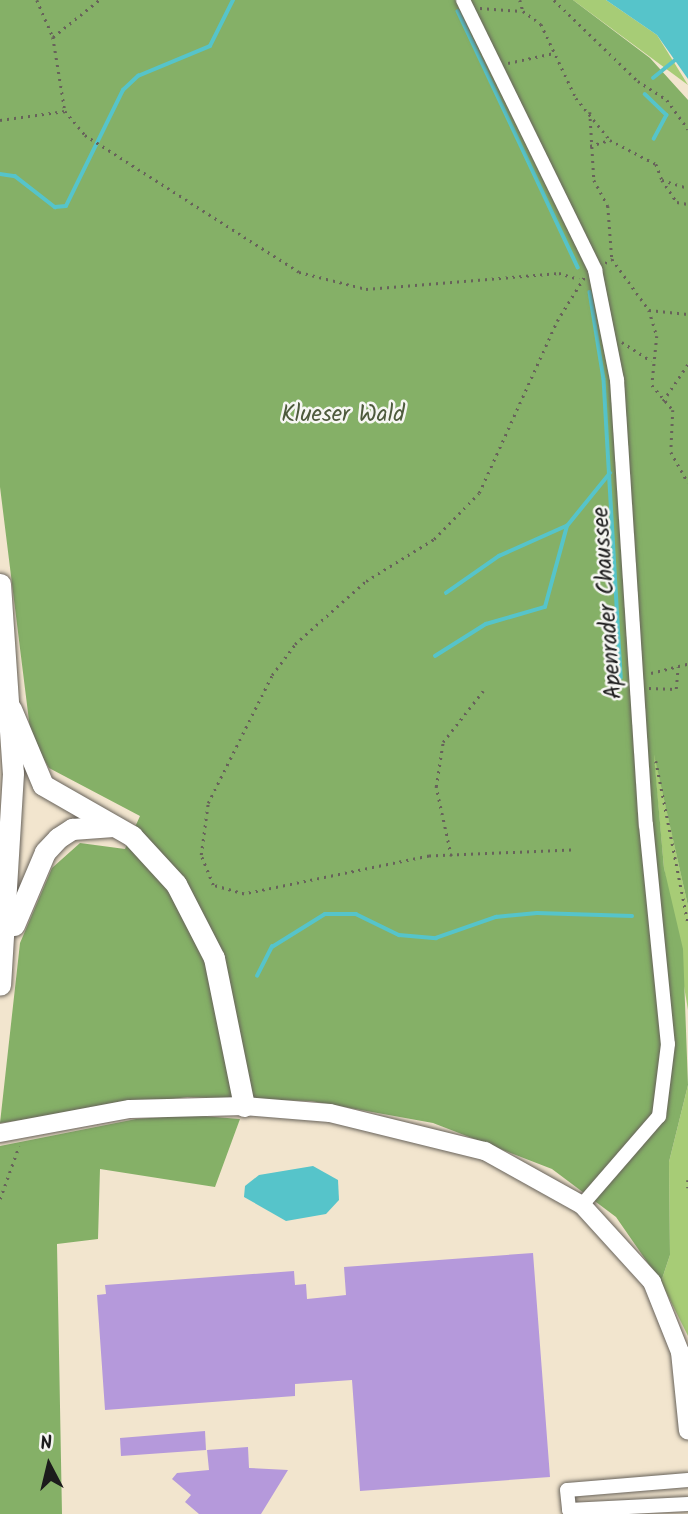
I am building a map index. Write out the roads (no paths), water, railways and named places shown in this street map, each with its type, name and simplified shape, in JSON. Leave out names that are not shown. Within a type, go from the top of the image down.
[{"type":"highway","points":[[0,584],[11,709],[6,947],[0,985]]},
{"type":"highway","points":[[11,709],[43,785],[117,827],[149,851],[176,884],[214,958],[244,1106]]},
{"type":"highway","points":[[6,947],[52,845],[72,829],[117,827]]},
{"type":"main road","points":[[0,1133],[26,1126],[130,1109],[244,1106],[330,1113],[432,1135],[530,1170],[582,1205],[630,1253],[668,1314],[688,1431]]},
{"type":"street","name":"Apenrader Chaussee","points":[[463,0],[605,300],[617,380],[635,677],[667,1080],[652,1130],[582,1205]]},
{"type":"street","points":[[688,1480],[567,1490],[569,1510],[688,1504]]},
{"type":"water","points":[[606,0],[688,0],[688,79],[657,35]]},
{"type":"water","points":[[313,1166],[338,1180],[339,1200],[326,1214],[286,1221],[244,1197],[245,1186],[259,1175]]},
{"type":"waterway","points":[[0,174],[15,176],[55,207],[66,206],[123,90],[138,76],[210,46],[233,0]]},
{"type":"waterway","points":[[458,11],[578,267]]},
{"type":"waterway","points":[[653,78],[675,60]]},
{"type":"waterway","points":[[645,94],[667,115],[654,139]]},
{"type":"waterway","points":[[590,292],[604,379],[621,678]]},
{"type":"waterway","points":[[435,656],[486,624],[545,607],[567,526],[610,473]]},
{"type":"waterway","points":[[446,593],[499,556],[566,526]]},
{"type":"waterway","points":[[257,976],[272,947],[325,914],[356,914],[399,935],[436,938],[496,917],[537,913],[632,916]]},
{"type":"park label","name":"Klueser Wald","points":[[343,415]]}]
